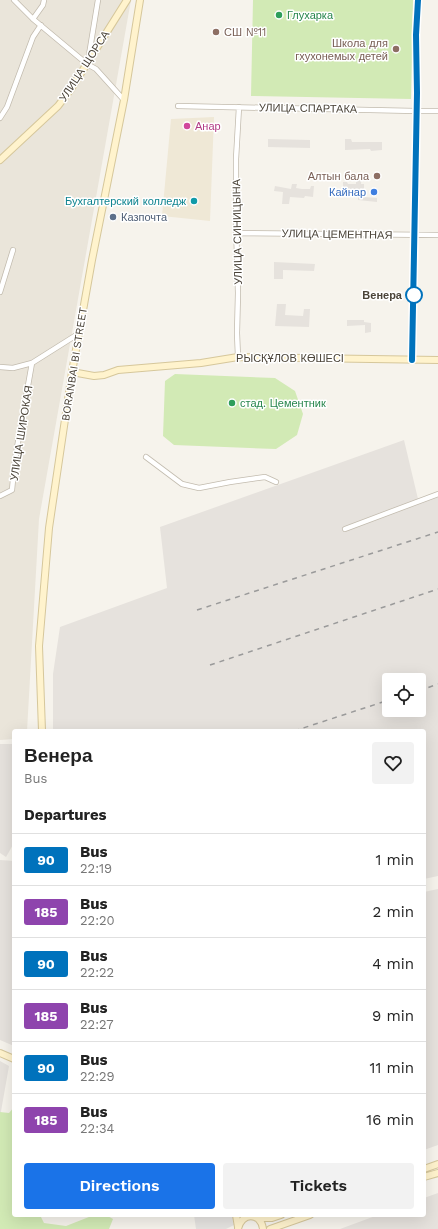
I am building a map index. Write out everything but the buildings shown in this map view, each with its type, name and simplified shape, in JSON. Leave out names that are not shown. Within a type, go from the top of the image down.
[{"type":"main road","name":"УЛИЦА ЩОРСА","points":[[0,160],[58,106],[71,89],[127,0]]},
{"type":"main road","name":"BORANBAI BI STREET","points":[[42,729],[39,646],[48,528],[78,334],[124,100],[140,0]]},
{"type":"main road","name":"РЫСҚҰЛОВ КӨШЕСІ","points":[[72,372],[94,376],[104,375],[118,370],[201,362],[238,356],[438,360]]},
{"type":"main road","points":[[0,1053],[12,1058]]},
{"type":"main road","points":[[426,1168],[438,1164]]},
{"type":"main road","points":[[426,1176],[438,1173]]},
{"type":"main road","points":[[236,1217],[238,1228]]},
{"type":"main road","points":[[238,1228],[241,1221],[246,1217],[275,1217]]},
{"type":"main road","points":[[254,1217],[262,1223],[263,1229]]},
{"type":"main road","points":[[270,1229],[304,1217]]},
{"type":"street","points":[[14,0],[41,26],[87,64],[96,69],[124,100]]},
{"type":"street","points":[[33,19],[44,0]]},
{"type":"street","points":[[87,64],[98,0]]},
{"type":"street","points":[[412,360],[415,235],[416,35],[418,0]]},
{"type":"street","points":[[0,118],[7,108],[33,37],[41,26]]},
{"type":"street","name":"УЛИЦА СПАРТАКА","points":[[178,106],[438,111]]},
{"type":"street","name":"УЛИЦА СИНИЦЫНА","points":[[238,356],[236,159],[239,107]]},
{"type":"street","name":"УЛИЦА ЦЕМЕНТНАЯ","points":[[236,233],[438,235]]},
{"type":"street","points":[[0,292],[13,250]]},
{"type":"street","points":[[0,367],[13,368],[32,363],[78,334]]},
{"type":"street","name":"УЛИЦА ШИРОКАЯ","points":[[0,496],[12,490],[15,459],[32,363]]},
{"type":"street","points":[[146,457],[182,484],[198,488],[265,477],[276,482]]},
{"type":"street","points":[[345,529],[438,494]]},
{"type":"shaded area","points":[[0,0],[131,0],[39,519],[27,729],[12,729],[12,739],[0,740]]},
{"type":"shaded area","points":[[214,117],[210,221],[162,216],[171,119]]},
{"type":"shaded area","points":[[268,139],[310,140],[310,148],[268,147]]},
{"type":"shaded area","points":[[345,139],[351,139],[352,142],[382,142],[382,150],[345,150]]},
{"type":"shaded area","points":[[356,175],[362,175],[361,184],[364,184],[364,197],[377,198],[377,202],[358,200],[358,197],[344,196],[344,192],[358,192],[358,189],[343,189],[343,182],[347,182],[348,184],[356,184]]},
{"type":"shaded area","points":[[292,184],[297,184],[296,188],[302,189],[310,189],[311,186],[314,186],[313,197],[290,197],[289,204],[282,204],[283,192],[274,191],[275,186],[291,189]]},
{"type":"shaded area","points":[[274,262],[315,264],[314,271],[283,270],[283,279],[274,279]]},
{"type":"shaded area","points":[[277,304],[286,304],[285,315],[303,316],[304,309],[310,309],[309,327],[275,326]]},
{"type":"shaded area","points":[[347,320],[364,320],[364,322],[371,323],[371,332],[365,333],[365,325],[347,326]]},
{"type":"shaded area","points":[[404,440],[418,499],[438,492],[438,876],[426,879],[426,729],[53,729],[53,674],[60,627],[167,588],[160,527]]},
{"type":"shaded area","points":[[0,744],[12,744],[12,846],[6,857],[0,853]]},
{"type":"shaded area","points":[[0,860],[12,861],[12,1045],[0,1040]]},
{"type":"shaded area","points":[[438,889],[438,1145],[426,1149],[426,892]]},
{"type":"shaded area","points":[[0,1061],[9,1066],[0,1117]]},
{"type":"shaded area","points":[[438,1193],[438,1229],[340,1229],[373,1217],[426,1217],[426,1197]]},
{"type":"shaded area","points":[[194,1217],[234,1217],[234,1225],[226,1229],[196,1229]]},
{"type":"green space","points":[[253,0],[413,0],[411,99],[251,96]]},
{"type":"green space","name":"стад. Цементник","points":[[175,374],[275,378],[295,391],[303,414],[297,435],[276,449],[174,445],[163,436],[165,381]]},
{"type":"green space","points":[[12,1109],[12,1217],[41,1217],[44,1223],[66,1226],[89,1217],[110,1217],[113,1219],[109,1229],[0,1229],[0,1112],[9,1113]]},
{"type":"railway","points":[[197,610],[438,532]]},
{"type":"railway","points":[[210,665],[438,589]]},
{"type":"railway","points":[[426,688],[438,684]]},
{"type":"railway","points":[[300,729],[382,702]]},
{"type":"bus line","name":"90","points":[[412,360],[417,93],[416,35],[418,0]]},
{"type":"place","name":"Глухарка","points":[[279,15]]},
{"type":"place","name":"СШ №11","points":[[216,32]]},
{"type":"place","name":"Школа для гхухонемых детей","points":[[396,49]]},
{"type":"place","name":"Анар","points":[[187,126]]},
{"type":"place","name":"Алтын бала","points":[[377,176]]},
{"type":"place","name":"Кайнар","points":[[374,192]]},
{"type":"place","name":"Бухгалтерский колледж","points":[[194,201]]},
{"type":"place","name":"Казпочта","points":[[113,217]]},
{"type":"place","name":"Венера","points":[[414,295]]},
{"type":"place","name":"стад. Цементник","points":[[232,403]]}]
